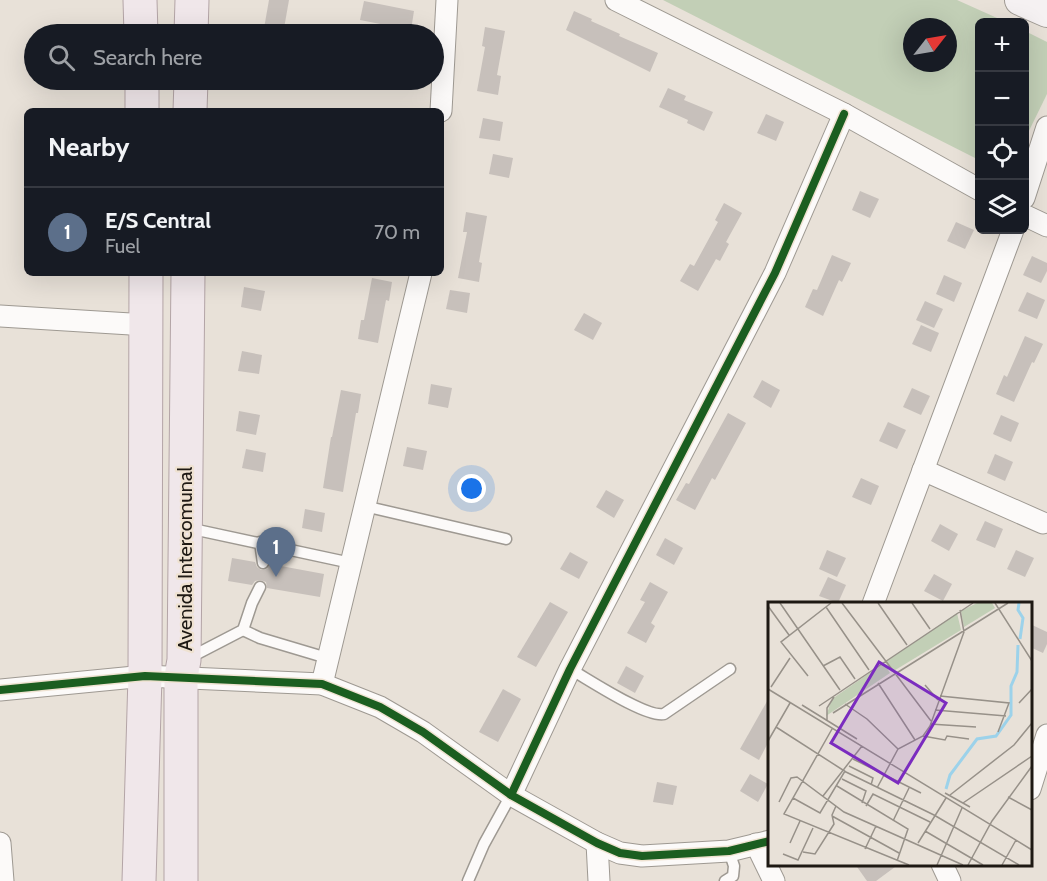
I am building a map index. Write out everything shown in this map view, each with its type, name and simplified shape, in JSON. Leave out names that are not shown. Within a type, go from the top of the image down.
[{"type":"main road","points":[[140,0],[141,24]]},
{"type":"main road","points":[[192,0],[192,24]]},
{"type":"main road","points":[[142,90],[142,108]]},
{"type":"main road","points":[[190,108],[191,90]]},
{"type":"main road","name":"Avenida Intercomunal","points":[[139,881],[145,676],[146,276]]},
{"type":"main road","name":"Avenida Intercomunal","points":[[181,881],[188,276]]},
{"type":"street","points":[[444,56],[447,0]]},
{"type":"street","points":[[616,0],[844,114],[975,187]]},
{"type":"street","points":[[1020,0],[1047,12]]},
{"type":"street","points":[[441,108],[442,90]]},
{"type":"street","points":[[511,795],[570,669],[775,273],[844,114]]},
{"type":"street","points":[[1029,183],[1047,128]]},
{"type":"street","points":[[1029,217],[1047,226]]},
{"type":"street","points":[[873,602],[1011,234]]},
{"type":"street","points":[[322,684],[420,276]]},
{"type":"street","points":[[0,316],[147,326]]},
{"type":"street","points":[[922,470],[1043,523]]},
{"type":"street","points":[[0,690],[145,676],[183,668],[322,684],[380,707],[423,732],[511,795],[597,843],[620,853],[642,856],[729,851],[763,843],[768,860]]},
{"type":"street","points":[[1032,784],[1047,735]]},
{"type":"street","points":[[1032,790],[1047,787]]},
{"type":"street","points":[[0,843],[3,881]]},
{"type":"street","points":[[597,843],[599,881]]},
{"type":"street","points":[[770,866],[774,881]]},
{"type":"street","points":[[943,866],[951,881]]},
{"type":"lane","points":[[364,506],[506,539]]},
{"type":"lane","points":[[185,528],[351,563]]},
{"type":"lane","points":[[260,542],[263,563]]},
{"type":"lane","points":[[183,668],[243,630],[260,587]]},
{"type":"lane","points":[[243,630],[260,638],[327,658]]},
{"type":"lane","points":[[570,669],[640,709],[658,716],[730,669]]},
{"type":"lane","points":[[468,881],[484,844],[511,795]]},
{"type":"lane","points":[[725,881],[733,876],[734,866],[729,851]]},
{"type":"green space","points":[[663,0],[957,0],[997,18],[975,18],[975,158]]},
{"type":"green space","points":[[1029,33],[1047,42],[1047,94],[1029,131]]},
{"type":"building","points":[[269,0],[289,0],[285,24],[265,24]]},
{"type":"building","points":[[364,1],[414,11],[412,24],[380,24],[360,20]]},
{"type":"building","points":[[574,11],[620,34],[619,36],[658,53],[650,72],[566,30]]},
{"type":"building","points":[[485,27],[505,31],[497,75],[501,76],[498,95],[477,91],[485,47],[482,46]]},
{"type":"building","points":[[668,88],[686,96],[684,100],[713,112],[704,131],[687,123],[688,120],[659,107]]},
{"type":"building","points":[[766,114],[784,122],[776,141],[757,133]]},
{"type":"building","points":[[483,118],[503,122],[500,141],[479,138]]},
{"type":"building","points":[[493,154],[513,158],[509,178],[489,174]]},
{"type":"building","points":[[860,191],[879,199],[870,218],[852,210]]},
{"type":"building","points":[[724,203],[742,213],[726,242],[729,244],[720,261],[716,259],[698,291],[680,281],[690,264],[694,266],[718,222],[715,220]]},
{"type":"building","points":[[466,212],[487,216],[479,262],[482,263],[479,282],[458,278],[467,232],[463,232]]},
{"type":"building","points":[[956,222],[974,230],[965,249],[947,241]]},
{"type":"building","points":[[832,255],[851,263],[842,282],[839,280],[823,316],[805,307],[813,289],[817,290]]},
{"type":"building","points":[[1032,256],[1047,263],[1047,271],[1041,283],[1023,275]]},
{"type":"building","points":[[944,275],[962,283],[954,302],[936,294]]},
{"type":"building","points":[[372,278],[392,282],[389,301],[386,300],[378,343],[358,339]]},
{"type":"building","points":[[244,287],[265,291],[261,311],[241,307]]},
{"type":"building","points":[[450,290],[470,293],[467,313],[446,309]]},
{"type":"building","points":[[1027,292],[1045,300],[1037,319],[1018,311]]},
{"type":"building","points":[[925,301],[943,309],[934,328],[916,320]]},
{"type":"building","points":[[584,313],[602,323],[593,340],[574,330]]},
{"type":"building","points":[[921,325],[939,333],[931,352],[912,344]]},
{"type":"building","points":[[1025,336],[1043,344],[1014,402],[996,394],[1004,375],[1007,377]]},
{"type":"building","points":[[242,351],[262,355],[259,374],[238,371]]},
{"type":"building","points":[[762,380],[780,390],[771,408],[753,397]]},
{"type":"building","points":[[431,384],[452,388],[448,408],[428,404]]},
{"type":"building","points":[[912,388],[930,396],[921,415],[903,407]]},
{"type":"building","points":[[341,390],[361,394],[343,492],[323,488]]},
{"type":"building","points":[[239,411],[260,415],[256,435],[236,431]]},
{"type":"building","points":[[728,413],[746,423],[715,480],[712,478],[695,510],[676,500],[686,483],[689,484]]},
{"type":"building","points":[[1001,415],[1019,423],[1011,442],[993,434]]},
{"type":"building","points":[[888,422],[906,430],[897,449],[879,441]]},
{"type":"building","points":[[407,447],[427,451],[423,470],[403,466]]},
{"type":"building","points":[[246,449],[266,453],[263,472],[242,468]]},
{"type":"building","points":[[995,454],[1013,462],[1005,481],[987,473]]},
{"type":"building","points":[[861,478],[879,486],[871,505],[852,497]]},
{"type":"building","points":[[606,490],[624,500],[614,518],[596,507]]},
{"type":"building","points":[[305,509],[325,513],[322,532],[302,528]]},
{"type":"building","points":[[985,521],[1003,529],[995,548],[976,540]]},
{"type":"building","points":[[940,524],[958,534],[949,551],[931,541]]},
{"type":"building","points":[[665,538],[683,548],[674,565],[656,555]]},
{"type":"building","points":[[827,550],[846,558],[837,577],[819,569]]},
{"type":"building","points":[[1016,550],[1034,558],[1025,577],[1007,569]]},
{"type":"building","points":[[570,552],[588,562],[579,579],[560,569]]},
{"type":"building","points":[[232,558],[255,562],[261,570],[267,569],[270,564],[324,574],[320,597],[267,588],[266,582],[260,580],[255,581],[252,585],[228,581]]},
{"type":"building","points":[[934,574],[952,584],[943,601],[924,591]]},
{"type":"building","points":[[828,577],[846,585],[838,602],[819,596]]},
{"type":"building","points":[[650,582],[668,592],[651,623],[655,626],[646,643],[627,633],[645,602],[640,600]]},
{"type":"building","points":[[550,602],[568,612],[536,667],[517,657]]},
{"type":"building","points":[[1032,625],[1047,632],[1047,644],[1043,653],[1032,648]]},
{"type":"building","points":[[626,666],[644,676],[635,693],[617,683]]},
{"type":"building","points":[[503,689],[521,699],[498,742],[479,732]]},
{"type":"building","points":[[768,700],[768,743],[759,760],[740,749]]},
{"type":"building","points":[[750,774],[768,784],[758,802],[740,791]]},
{"type":"building","points":[[657,782],[677,786],[673,805],[653,802]]},
{"type":"building","points":[[856,866],[896,866],[876,881],[867,881]]},
{"type":"cycle path","points":[[511,795],[570,669],[775,273],[844,114]]},
{"type":"cycle path","points":[[0,690],[145,676],[322,684],[380,707],[423,732],[511,795],[597,843],[620,853],[642,856],[729,851],[768,841]]},
{"type":"place","name":"E/S Central","points":[[276,577]]}]
